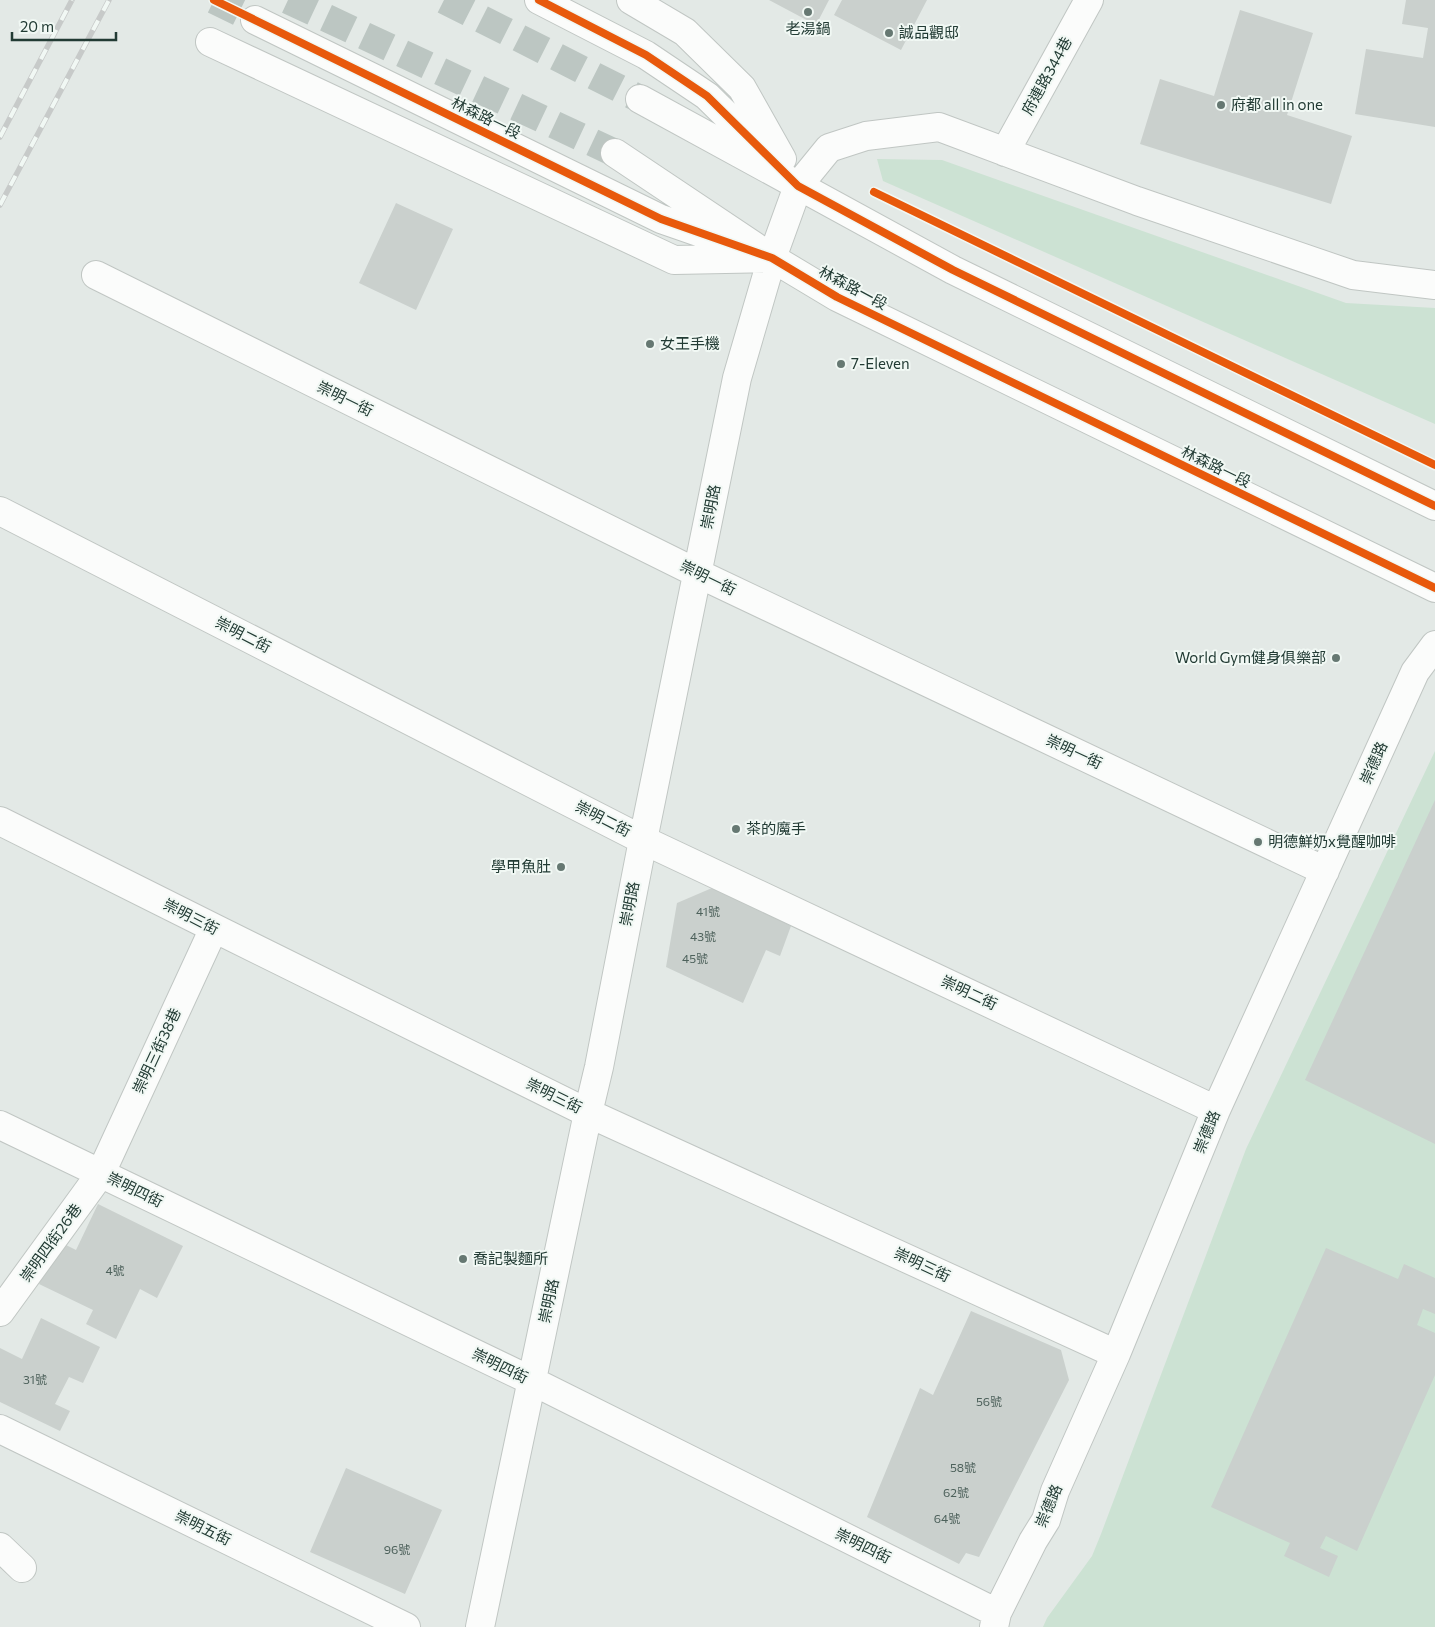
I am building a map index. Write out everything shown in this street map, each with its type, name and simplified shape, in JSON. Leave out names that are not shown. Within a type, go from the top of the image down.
[{"type":"street","points":[[538,0],[646,55],[706,96],[798,186]]},
{"type":"street","points":[[631,0],[685,32],[742,88],[798,186]]},
{"type":"street","name":"府連路344巷","points":[[1005,152],[1089,0]]},
{"type":"street","name":"林森路一段","points":[[255,20],[661,219],[772,258]]},
{"type":"street","points":[[210,42],[674,260],[772,258]]},
{"type":"street","points":[[640,99],[953,270],[1435,506]]},
{"type":"street","name":"崇明路","points":[[480,1627],[599,1067],[737,378],[772,258],[798,186],[829,148],[866,136],[939,127],[1137,201],[1353,275],[1435,285]]},
{"type":"street","name":"林森路一段","points":[[615,153],[772,258],[837,297],[1396,571],[1435,588]]},
{"type":"street","name":"崇明一街","points":[[96,276],[697,573],[1326,870]]},
{"type":"street","name":"崇明二街","points":[[0,511],[643,840],[1216,1110]]},
{"type":"street","name":"崇德路","points":[[996,1620],[1033,1542],[1046,1520],[1055,1490],[1116,1354],[1216,1110],[1415,672],[1435,645]]},
{"type":"street","name":"崇明三街","points":[[0,821],[588,1113],[1116,1354]]},
{"type":"street","name":"崇明三街38巷","points":[[101,1173],[214,928]]},
{"type":"street","name":"崇明四街","points":[[0,1125],[532,1381],[996,1620]]},
{"type":"street","name":"崇明四街26巷","points":[[0,1312],[101,1173]]},
{"type":"street","name":"崇明五街","points":[[0,1429],[374,1623],[406,1627]]},
{"type":"street","points":[[0,1547],[22,1568]]},
{"type":"green space","points":[[877,159],[942,160],[1346,303],[1435,308],[1435,424],[883,181]]},
{"type":"green space","points":[[1435,751],[1435,1627],[1043,1627],[1047,1618],[1092,1556],[1246,1149]]},
{"type":"building","name":"老湯鍋","points":[[769,0],[829,0],[816,25]]},
{"type":"building","name":"誠品觀邸","points":[[842,0],[927,0],[901,50],[834,15]]},
{"type":"building","name":"府都 all in one","points":[[1406,0],[1435,0],[1435,127],[1355,114],[1366,49],[1423,58],[1428,28],[1402,24]]},
{"type":"building","name":"府都 all in one","points":[[1240,10],[1313,33],[1287,115],[1352,136],[1331,204],[1140,144],[1160,79],[1214,96]]},
{"type":"building","points":[[396,203],[453,229],[416,310],[359,283]]},
{"type":"building","points":[[1435,800],[1435,1144],[1305,1080]]},
{"type":"building","points":[[712,888],[791,926],[780,956],[766,950],[743,1003],[666,967],[677,903]]},
{"type":"building","points":[[98,1204],[183,1246],[157,1298],[140,1289],[116,1339],[86,1324],[93,1310],[39,1284],[60,1242],[76,1250]]},
{"type":"building","points":[[1326,1248],[1398,1279],[1404,1264],[1435,1278],[1435,1314],[1423,1309],[1417,1325],[1435,1333],[1435,1375],[1357,1551],[1326,1536],[1320,1548],[1338,1556],[1329,1577],[1284,1556],[1290,1543],[1211,1507]]},
{"type":"building","points":[[971,1311],[1061,1350],[1069,1380],[979,1557],[966,1553],[959,1564],[867,1517],[920,1388],[933,1395]]},
{"type":"building","points":[[41,1318],[100,1347],[83,1383],[69,1377],[55,1404],[70,1411],[60,1431],[0,1402],[0,1348],[22,1359]]},
{"type":"building","points":[[346,1468],[442,1510],[405,1594],[310,1552]]},
{"type":"tunnel","points":[[214,0],[255,20]]},
{"type":"tunnel","points":[[288,0],[615,153]]},
{"type":"tunnel","points":[[444,0],[640,99]]},
{"type":"railway","points":[[0,137],[72,0]]},
{"type":"railway","points":[[0,205],[109,0]]},
{"type":"cycle path","points":[[214,0],[661,219],[772,258],[837,297],[1435,588]]},
{"type":"cycle path","points":[[539,0],[646,55],[707,96],[798,186],[953,270],[1435,506]]},
{"type":"cycle path","points":[[874,192],[1435,465]]},
{"type":"place","name":"老湯鍋","points":[[808,12]]},
{"type":"place","name":"誠品觀邸","points":[[889,33]]},
{"type":"place","name":"府都 all in one","points":[[1221,105]]},
{"type":"place","name":"女王手機","points":[[650,344]]},
{"type":"place","name":"7-Eleven","points":[[841,364]]},
{"type":"place","name":"World Gym健身俱樂部","points":[[1336,658]]},
{"type":"place","name":"茶的魔手","points":[[736,829]]},
{"type":"place","name":"明德鮮奶x覺醒咖啡","points":[[1258,842]]},
{"type":"place","name":"學甲魚肚","points":[[561,867]]},
{"type":"place","name":"喬記製麵所","points":[[463,1259]]}]
